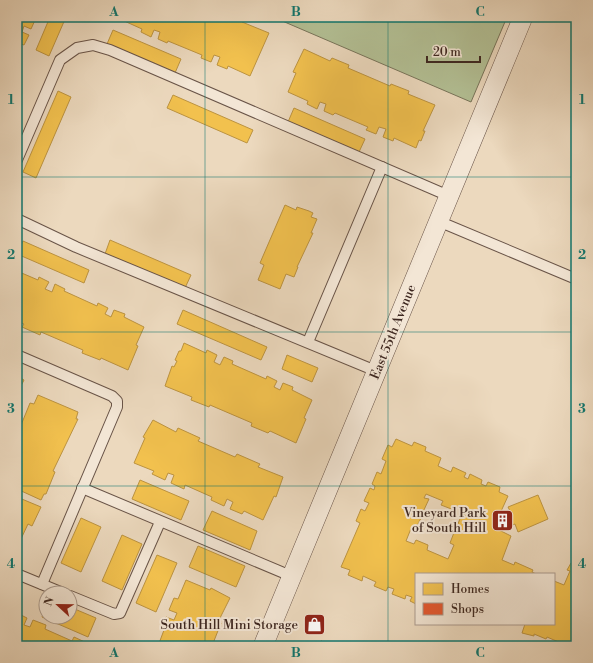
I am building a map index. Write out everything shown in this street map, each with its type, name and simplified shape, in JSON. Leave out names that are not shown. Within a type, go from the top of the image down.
[{"type":"street","name":"East 55th Avenue","points":[[263,646],[523,17]]},
{"type":"lane","points":[[17,160],[60,60],[77,48],[93,45],[110,50],[449,196]]},
{"type":"lane","points":[[308,342],[382,167]]},
{"type":"lane","points":[[17,219],[76,247],[376,371]]},
{"type":"lane","points":[[438,221],[576,280]]},
{"type":"lane","points":[[17,355],[112,396],[117,401],[117,407],[42,584],[17,574]]},
{"type":"lane","points":[[82,488],[291,576]]},
{"type":"lane","points":[[78,599],[114,614],[120,613],[160,522]]},
{"type":"green space","points":[[273,17],[507,17],[471,102]]},
{"type":"building: Homes","points":[[17,17],[36,18],[31,29],[24,26],[22,32],[29,35],[24,45],[21,44],[17,54]]},
{"type":"building: Homes","points":[[50,17],[66,17],[49,56],[36,50]]},
{"type":"building: Homes","points":[[123,17],[238,17],[243,19],[242,22],[269,33],[250,76],[228,66],[227,69],[217,65],[220,57],[214,55],[211,62],[201,58],[202,55],[168,41],[167,43],[158,39],[160,32],[154,30],[151,37],[141,32],[142,29],[122,20]]},
{"type":"building: Homes","points":[[113,30],[181,59],[175,73],[107,44]]},
{"type":"building: Homes","points":[[304,49],[330,61],[332,58],[349,65],[348,68],[390,86],[391,84],[409,91],[408,94],[435,105],[423,131],[425,131],[421,141],[419,140],[416,148],[394,138],[393,141],[383,137],[386,129],[379,127],[376,134],[366,130],[368,127],[335,113],[333,115],[324,111],[326,104],[320,102],[317,109],[307,104],[308,101],[288,92],[296,73],[293,72]]},
{"type":"building: Homes","points":[[58,91],[71,97],[36,178],[23,172]]},
{"type":"building: Homes","points":[[173,95],[253,130],[247,143],[167,108]]},
{"type":"building: Homes","points":[[294,108],[365,139],[359,152],[288,122]]},
{"type":"building: Homes","points":[[285,205],[296,210],[297,207],[309,211],[313,213],[311,217],[317,219],[311,233],[313,233],[297,267],[294,277],[286,274],[280,289],[258,280],[264,265],[260,263]]},
{"type":"building: Homes","points":[[110,240],[191,275],[185,288],[105,254]]},
{"type":"building: Homes","points":[[23,241],[89,270],[84,283],[17,254]]},
{"type":"building: Homes","points":[[17,271],[38,280],[39,277],[49,282],[45,289],[52,292],[55,284],[65,289],[64,291],[97,306],[98,303],[108,308],[105,314],[111,317],[114,310],[125,314],[124,317],[144,327],[136,345],[138,346],[128,370],[101,358],[100,360],[82,353],[83,350],[41,332],[40,335],[22,327],[24,324],[17,321]]},
{"type":"building: Homes","points":[[183,310],[267,347],[261,360],[177,324]]},
{"type":"building: Homes","points":[[184,343],[206,353],[207,350],[217,355],[214,362],[220,365],[224,357],[233,361],[232,364],[266,379],[267,376],[277,381],[274,387],[280,390],[283,383],[293,387],[292,390],[312,400],[304,418],[306,419],[296,443],[270,431],[268,433],[251,426],[252,423],[210,405],[209,407],[191,400],[192,397],[165,386],[172,366],[174,367],[177,361],[175,360]]},
{"type":"building: Homes","points":[[287,355],[318,368],[312,382],[282,369]]},
{"type":"building: Homes","points":[[17,376],[24,380],[17,394]]},
{"type":"building: Homes","points":[[38,395],[78,412],[76,419],[78,419],[53,471],[55,472],[46,494],[44,494],[41,500],[17,489],[17,435],[30,403],[34,404]]},
{"type":"building: Homes","points":[[576,404],[576,416],[572,414]]},
{"type":"building: Homes","points":[[153,420],[176,432],[178,428],[200,438],[198,441],[235,457],[237,454],[260,464],[258,467],[283,477],[276,497],[274,496],[263,520],[244,511],[242,514],[230,509],[233,502],[227,499],[224,506],[211,500],[212,497],[185,485],[184,489],[171,483],[174,475],[168,473],[165,480],[152,474],[154,471],[134,463],[145,438],[143,437]]},
{"type":"building: Homes","name":"Vineyard Park of South Hill","points":[[396,439],[412,446],[414,442],[426,447],[425,451],[441,458],[438,466],[451,472],[453,467],[466,473],[464,477],[468,479],[470,474],[482,480],[481,484],[486,486],[488,482],[500,487],[499,492],[508,496],[498,518],[511,513],[508,507],[538,495],[548,519],[518,532],[515,524],[499,530],[511,536],[502,560],[514,565],[515,562],[533,570],[532,572],[534,573],[415,573],[415,604],[410,601],[412,597],[406,595],[405,599],[392,594],[394,589],[388,587],[386,591],[374,586],[376,582],[363,576],[362,581],[348,575],[350,570],[341,567],[360,523],[356,521],[361,509],[365,511],[369,503],[364,501],[370,488],[374,490],[375,486],[372,484],[377,472],[381,474],[386,461],[382,459],[388,445],[392,447]],"holes":[[[426,494],[443,501],[441,505],[454,510],[455,506],[468,512],[467,516],[462,514],[457,526],[461,528],[459,532],[455,530],[450,543],[454,545],[448,559],[427,550],[428,545],[416,540],[414,544],[406,541],[412,526],[416,528],[422,516],[417,514],[419,510],[423,512],[429,499],[424,498]]]},
{"type":"building: Homes","points":[[140,480],[189,501],[181,520],[132,499]]},
{"type":"building: Homes","points":[[17,497],[41,507],[32,526],[28,524],[20,541],[17,540]]},
{"type":"building: Homes","points":[[212,511],[257,531],[250,550],[203,530]]},
{"type":"building: Homes","points":[[81,518],[101,527],[81,572],[61,563]]},
{"type":"building: Homes","points":[[122,535],[142,544],[122,590],[102,581]]},
{"type":"building: Homes","points":[[198,546],[245,566],[236,587],[189,567]]},
{"type":"building: Homes","points":[[157,555],[177,563],[156,612],[136,603]]},
{"type":"building: Homes","points":[[571,563],[576,565],[576,584],[574,589],[576,590],[576,646],[568,646],[547,637],[546,639],[534,634],[534,636],[522,633],[525,625],[555,625],[555,581],[564,585],[570,571],[567,570]]},
{"type":"building: Homes","points":[[186,580],[210,590],[211,588],[230,598],[218,622],[221,623],[212,646],[158,646],[164,630],[161,629],[166,617],[174,620],[177,613],[169,610],[174,598],[178,599]]},
{"type":"building: Homes","points":[[78,610],[96,618],[88,637],[60,625],[78,625]]},
{"type":"building: Homes","points":[[17,613],[27,618],[24,625],[30,627],[33,620],[38,622],[38,625],[46,625],[45,629],[72,641],[74,637],[87,643],[85,646],[17,646]]},
{"type":"building: Shops","points":[[321,641],[333,646],[318,646]]},
{"type":"place","name":"Vineyard Park of South Hill","points":[[502,520]]},
{"type":"place","name":"South Hill Mini Storage","points":[[314,625]]}]
